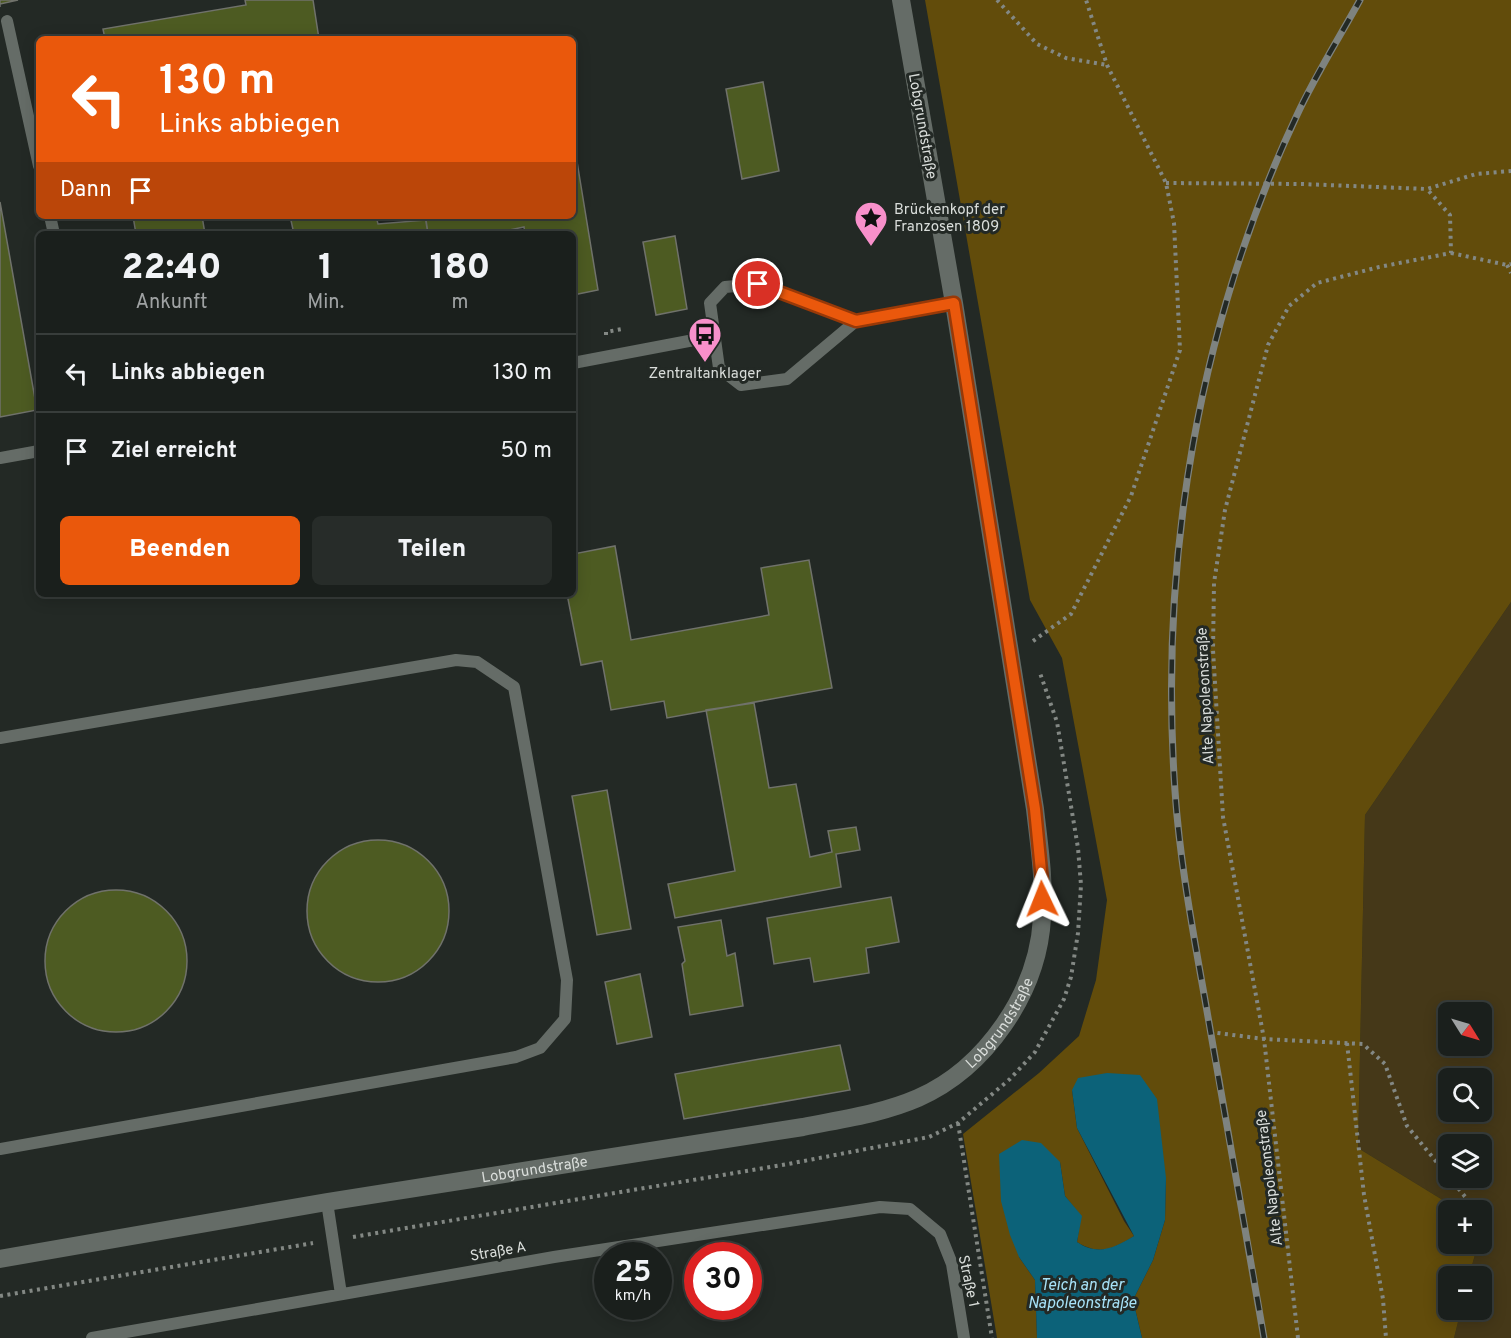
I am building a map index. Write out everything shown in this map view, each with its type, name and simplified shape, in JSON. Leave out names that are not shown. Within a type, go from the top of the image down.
[{"type":"street","name":"Lobgrundstraße","points":[[0,1258],[327,1202],[803,1127],[876,1113],[919,1097],[951,1079],[977,1057],[999,1031],[1014,1007],[1039,948],[1042,881],[1033,798],[954,303],[901,0]]},
{"type":"lane","points":[[8,21],[36,152]]},
{"type":"lane","points":[[856,321],[758,284],[725,287],[710,303],[719,368],[741,386],[787,380],[856,321],[954,303]]},
{"type":"lane","points":[[576,362],[715,336]]},
{"type":"lane","points":[[0,458],[36,452]]},
{"type":"lane","points":[[0,738],[456,660],[477,662],[514,687],[567,980],[565,1019],[540,1048],[516,1057],[0,1149]]},
{"type":"lane","points":[[327,1202],[341,1294]]},
{"type":"lane","name":"Straße A","points":[[92,1338],[554,1257],[880,1207],[910,1209]]},
{"type":"lane","name":"Straße 1","points":[[910,1209],[940,1234],[952,1264],[964,1338]]},
{"type":"path","points":[[997,0],[1037,44],[1066,58],[1107,65]]},
{"type":"path","points":[[1034,651],[1031,642],[1071,614],[1131,496],[1179,350],[1174,224],[1166,183],[1107,65],[1086,0]]},
{"type":"path","points":[[1166,183],[1312,184],[1427,189],[1476,174],[1511,171]]},
{"type":"path","points":[[1427,189],[1450,214],[1451,253],[1509,264],[1511,273]]},
{"type":"path","name":"Alte Napoleonstraße","points":[[1298,1338],[1264,1039],[1223,817],[1213,650],[1214,583],[1225,510],[1268,345],[1289,306],[1317,283],[1379,267],[1451,253]]},
{"type":"path","points":[[0,1296],[788,1164],[929,1137],[958,1123],[1010,1079],[1035,1052],[1064,999],[1071,977],[1078,933],[1081,885],[1078,848],[1057,722],[1039,669]]},
{"type":"path","points":[[1210,1032],[1264,1039],[1363,1044],[1385,1064],[1407,1126],[1468,1200]]},
{"type":"path","points":[[1347,1043],[1364,1195],[1383,1299],[1386,1338]]},
{"type":"path","points":[[958,1123],[992,1338]]},
{"type":"shaded area","points":[[925,0],[1511,0],[1511,602],[1365,815],[1358,1148],[1443,1200],[1438,1200],[1438,1254],[1475,1254],[1472,1266],[1438,1266],[1438,1320],[1458,1320],[1454,1338],[1142,1338],[1133,1300],[1153,1260],[1165,1220],[1166,1178],[1072,1090],[1077,1128],[1124,1221],[1134,1236],[1113,1247],[1099,1250],[1077,1242],[1081,1216],[1065,1196],[1060,1162],[1019,1257],[1035,1280],[1037,1338],[997,1338],[963,1134],[1039,1073],[1079,1036],[1096,980],[1107,900],[1062,658],[1030,600]]},
{"type":"shaded area","points":[[1511,602],[1511,1338],[1454,1338],[1458,1320],[1492,1320],[1492,1266],[1472,1266],[1475,1254],[1492,1254],[1492,1200],[1443,1200],[1358,1148],[1365,815]]},
{"type":"water","name":"Teich an der Napoleonstraße","points":[[1107,1073],[1140,1075],[1157,1099],[1166,1178],[1165,1220],[1153,1260],[1133,1300],[1142,1338],[1037,1338],[1035,1280],[1019,1257],[1010,1235],[1001,1201],[999,1154],[1022,1140],[1041,1143],[1060,1162],[1065,1196],[1082,1216],[1077,1242],[1092,1249],[1106,1249],[1134,1236],[1077,1128],[1072,1090],[1078,1078]]},
{"type":"building","points":[[0,0],[18,0],[0,4]]},
{"type":"building","points":[[245,0],[313,0],[319,36],[104,36],[103,29],[246,5]]},
{"type":"building","points":[[763,82],[779,171],[742,179],[726,89]]},
{"type":"building","points":[[576,155],[598,290],[576,294],[576,231],[525,231],[524,227],[509,231],[428,231],[426,219],[576,219]]},
{"type":"building","points":[[0,202],[36,410],[0,417]]},
{"type":"building","points":[[134,219],[202,219],[204,231],[136,231]]},
{"type":"building","points":[[291,219],[377,219],[378,224],[426,220],[428,231],[293,231]]},
{"type":"building","points":[[675,236],[687,309],[656,315],[643,242]]},
{"type":"building","points":[[615,546],[631,640],[769,615],[761,568],[809,560],[832,688],[667,718],[664,701],[611,710],[602,661],[581,665],[568,597],[576,597],[576,553]]},
{"type":"building","points":[[754,703],[769,788],[796,784],[810,857],[832,852],[828,831],[856,827],[860,850],[836,854],[841,887],[675,918],[668,884],[735,871],[706,710]]},
{"type":"building","points":[[607,790],[631,929],[597,935],[572,796]]},
{"type":"building","points":[[378,840],[405,845],[428,861],[444,884],[449,911],[444,938],[428,961],[405,977],[378,982],[351,977],[328,961],[312,938],[307,911],[312,884],[328,861],[351,845]]},
{"type":"building","points":[[116,890],[143,895],[166,911],[182,934],[187,961],[182,988],[166,1011],[143,1027],[116,1032],[89,1027],[66,1011],[50,988],[45,961],[50,934],[66,911],[89,895]]},
{"type":"building","points":[[891,897],[899,942],[866,948],[869,973],[814,982],[810,958],[774,964],[767,918]]},
{"type":"building","points":[[721,920],[727,956],[735,953],[743,1006],[690,1015],[682,964],[685,961],[678,927]]},
{"type":"building","points":[[640,974],[652,1037],[617,1044],[605,982]]},
{"type":"building","points":[[840,1045],[850,1090],[684,1119],[675,1074]]},
{"type":"railway","points":[[1264,1338],[1180,847],[1175,791],[1172,704],[1173,617],[1180,531],[1193,445],[1211,360],[1234,277],[1263,195],[1297,115],[1319,71],[1360,0]]},
{"type":"place","name":"Brückenkopf der Franzosen 1809","points":[[871,247]]},
{"type":"place","name":"Zentraltanklager","points":[[705,363]]},
{"type":"route","points":[[758,284],[856,321],[954,303],[1035,809],[1042,899]]}]
